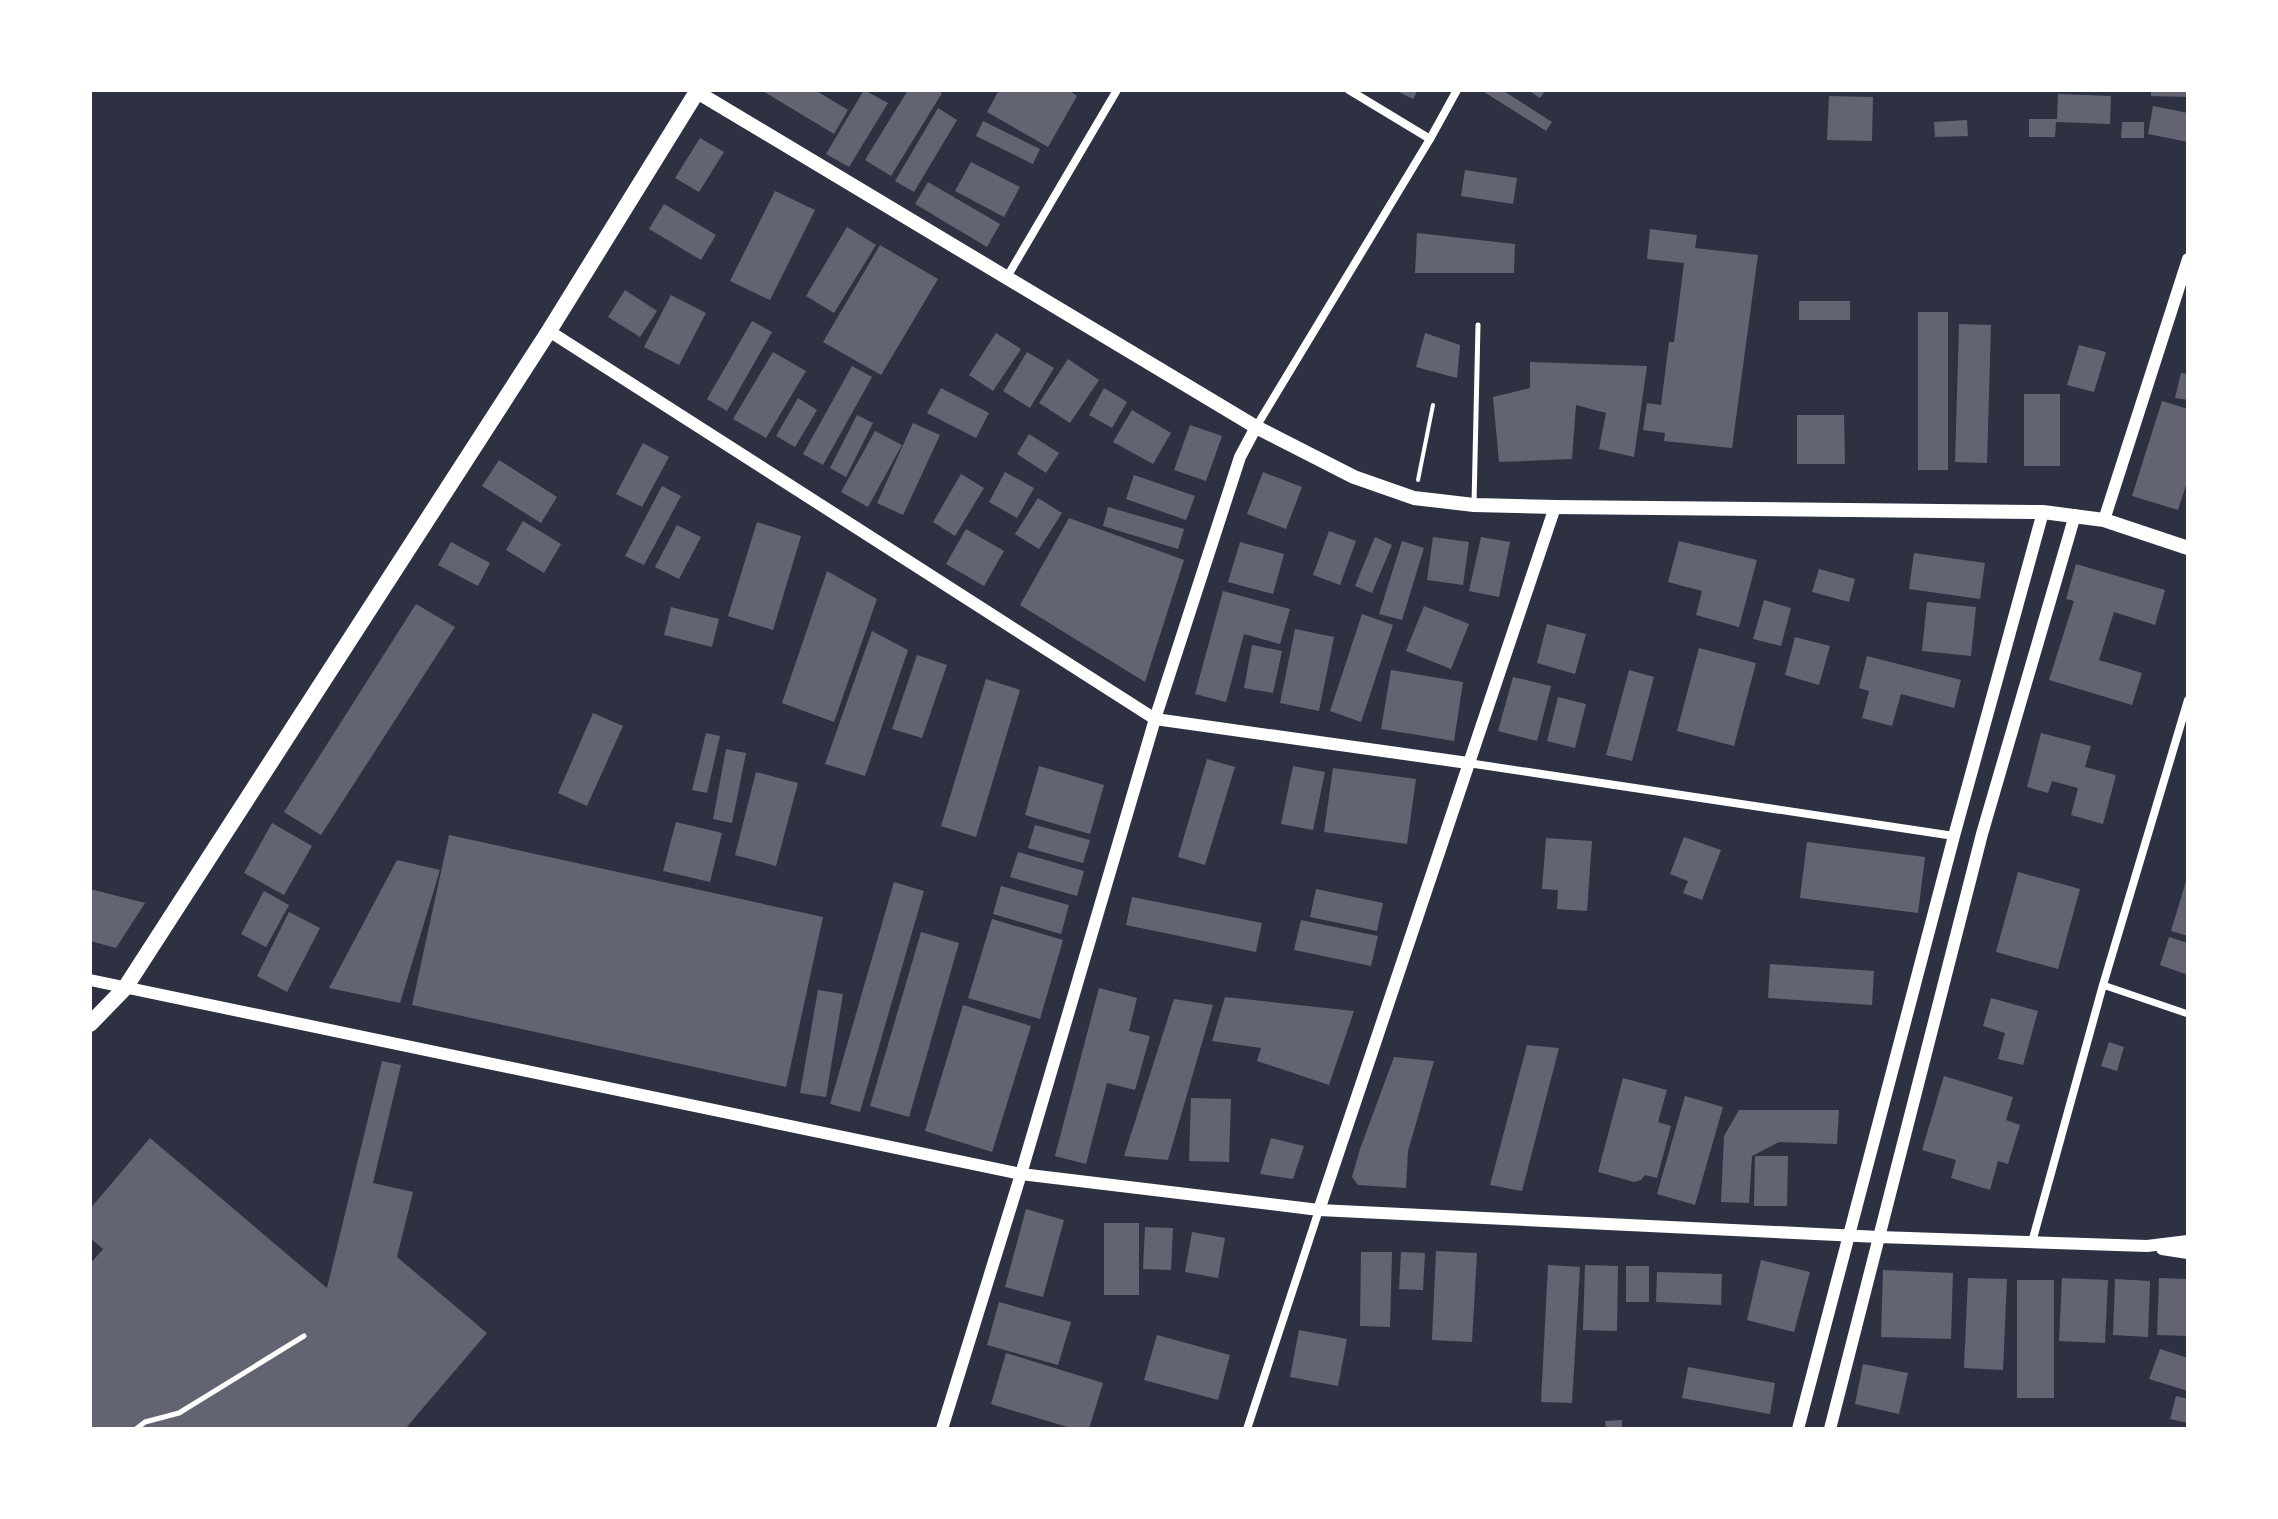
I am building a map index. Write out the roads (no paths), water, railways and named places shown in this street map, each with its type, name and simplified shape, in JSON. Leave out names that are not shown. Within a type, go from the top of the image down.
[{"type":"main road","points":[[90,1024],[125,988],[549,331],[696,91],[1256,427],[1354,477],[1414,498],[1474,505],[1555,507],[2043,512],[2104,520],[2188,548]]},
{"type":"street","points":[[1007,277],[1117,90]]},
{"type":"street","points":[[1349,90],[1430,139]]},
{"type":"street","points":[[942,1429],[1155,719],[1240,457],[1457,90]]},
{"type":"street","points":[[2104,520],[2188,259]]},
{"type":"street","points":[[549,331],[1155,719],[1954,836]]},
{"type":"street","points":[[1247,1429],[1555,507]]},
{"type":"street","points":[[1798,1429],[2043,512]]},
{"type":"street","points":[[1830,1429],[1982,834],[2075,515]]},
{"type":"street","points":[[2032,1242],[2103,985],[2188,700]]},
{"type":"street","points":[[90,980],[1021,1174],[1319,1210],[1879,1237],[2147,1246],[2188,1253]]},
{"type":"street","points":[[2103,985],[2188,1014]]},
{"type":"street","points":[[2147,1246],[2188,1241]]},
{"type":"lane","points":[[1474,505],[1478,325]]},
{"type":"lane","points":[[136,1429],[145,1422],[179,1413],[304,1336]]}]
